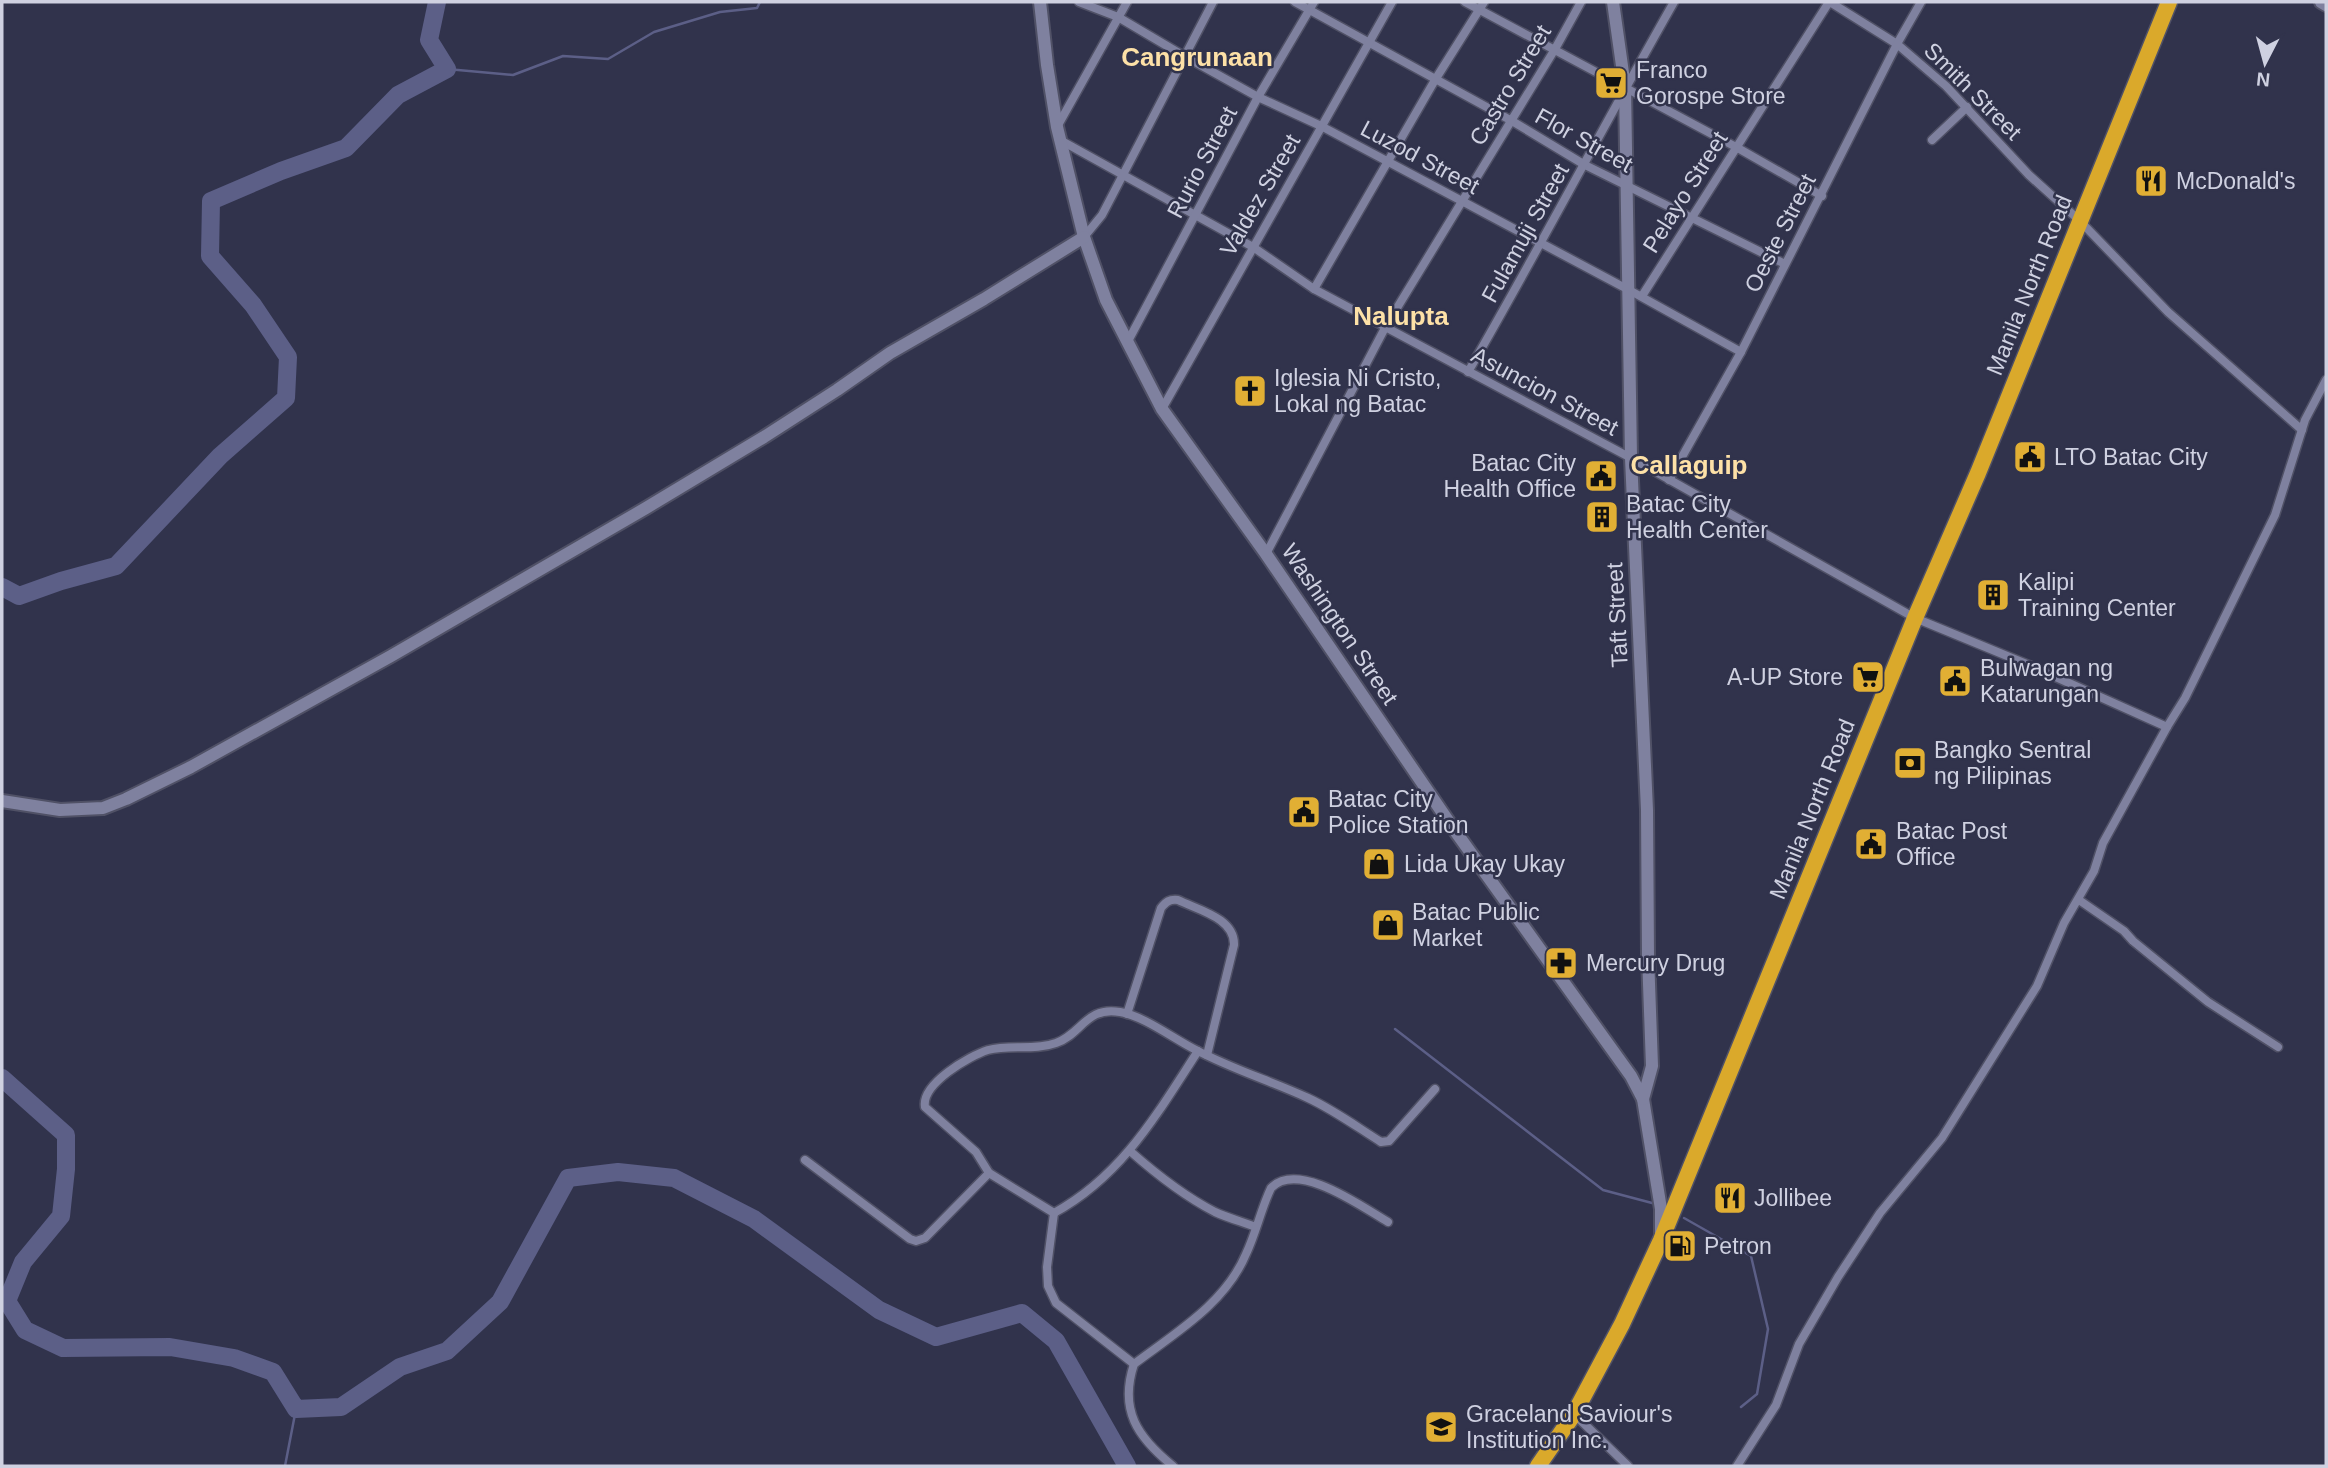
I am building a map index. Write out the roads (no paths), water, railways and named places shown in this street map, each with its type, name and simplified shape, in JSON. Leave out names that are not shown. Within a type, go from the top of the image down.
[{"type":"highway","name":"Manila North Road","points":[[1538,1466],[1574,1414],[1622,1324],[1661,1240],[2169,2]]},
{"type":"street","name":"Washington Street","points":[[1041,2],[1047,65],[1059,133],[1084,237],[1105,300],[1162,408],[1266,554],[1453,828],[1616,1054],[1643,1099],[1661,1209],[1661,1240]]},
{"type":"street","name":"Luzod Street","points":[[1079,2],[1118,17],[1258,97],[1321,126],[1642,296],[1741,352]]},
{"type":"street","points":[[1059,133],[1127,2]]},
{"type":"street","points":[[2,801],[60,810],[103,808],[191,767],[391,656],[646,508],[785,424],[890,353],[1084,237],[1102,215],[1213,2]]},
{"type":"street","name":"Flor Street","points":[[1295,2],[1312,6],[1585,165],[1785,264]]},
{"type":"street","name":"Valdez Street","points":[[1162,408],[1392,2]]},
{"type":"street","points":[[1465,2],[1482,5],[1555,49],[1822,196]]},
{"type":"street","name":"Castro Street","points":[[1266,554],[1386,326],[1512,121],[1581,2]]},
{"type":"street","name":"Taft Street","points":[[1613,2],[1625,87],[1631,458],[1647,810],[1652,1066],[1643,1099]]},
{"type":"street","name":"Fulamuji Street","points":[[1468,372],[1542,244],[1625,87],[1674,2]]},
{"type":"street","name":"Smith Street","points":[[1830,2],[1897,44],[1946,86],[2029,175],[2079,220],[2168,313],[2302,430]]},
{"type":"street","name":"Pelayo Street","points":[[1642,296],[1830,2]]},
{"type":"street","name":"Oeste Street","points":[[1669,480],[1741,352],[1897,44],[1922,2]]},
{"type":"street","points":[[2321,2],[2326,5]]},
{"type":"street","points":[[1314,289],[1435,80],[1482,5]]},
{"type":"street","name":"Rurio Street","points":[[1127,343],[1258,97],[1312,6]]},
{"type":"street","points":[[1932,140],[1967,107]]},
{"type":"street","name":"Asuncion Street","points":[[1059,133],[1252,247],[1314,289],[1631,458],[1916,618],[2029,664],[2166,727]]},
{"type":"street","points":[[1737,1466],[1776,1405],[1799,1344],[1838,1277],[1880,1213],[1942,1138],[2037,986],[2056,939],[2094,871],[2104,843],[2166,727],[2185,698],[2275,514],[2302,430],[2326,380]]},
{"type":"street","points":[[1126,1014],[1161,908],[1166,902],[1178,900],[1225,922],[1232,931],[1234,945],[1207,1055]]},
{"type":"street","points":[[2079,900],[2124,931],[2208,1002],[2278,1047]]},
{"type":"street","points":[[1054,1213],[989,1172],[976,1152],[925,1107],[924,1101],[929,1089],[951,1070],[988,1050],[1031,1049],[1058,1043],[1097,1013],[1126,1014],[1198,1051],[1320,1104],[1381,1142],[1389,1140],[1435,1089]]},
{"type":"street","points":[[1054,1213],[1082,1197],[1142,1137],[1198,1051]]},
{"type":"street","points":[[1130,1150],[1155,1173],[1203,1206],[1256,1227]]},
{"type":"street","points":[[805,1160],[916,1241],[925,1238],[989,1172]]},
{"type":"street","points":[[1173,1466],[1144,1438],[1131,1413],[1127,1398],[1134,1364],[1211,1305],[1235,1276],[1246,1255],[1271,1188],[1278,1181],[1293,1179],[1321,1185],[1388,1222]]},
{"type":"street","points":[[1054,1213],[1047,1267],[1048,1286],[1056,1303],[1134,1364]]},
{"type":"street","points":[[1574,1414],[1628,1466]]},
{"type":"waterway","points":[[2,587],[19,596],[116,566],[220,456],[286,398],[288,357],[253,305],[210,256],[211,201],[281,171],[346,148],[398,95],[447,69],[429,40],[437,2]]},
{"type":"waterway","points":[[447,69],[513,75],[563,56],[608,59],[654,32],[720,12],[757,8],[760,2]]},
{"type":"waterway","points":[[1395,1029],[1603,1190],[1652,1203]]},
{"type":"waterway","points":[[2,1078],[66,1135],[61,1216],[23,1262],[7,1301],[25,1330],[63,1348],[170,1347],[234,1358],[273,1372],[296,1409],[341,1407],[400,1367],[447,1351],[500,1302],[568,1178],[618,1172],[674,1178],[754,1219],[879,1310],[936,1337],[1022,1313],[1056,1341],[1127,1466]]},
{"type":"waterway","points":[[1684,1218],[1751,1256],[1768,1329],[1757,1394],[1741,1407]]},
{"type":"waterway","points":[[285,1466],[296,1409]]},
{"type":"place","name":"Franco Gorospe Store","points":[[1611,83]]},
{"type":"place","name":"McDonald's","points":[[2151,181]]},
{"type":"place","name":"Iglesia Ni Cristo, Lokal ng Batac","points":[[1250,391]]},
{"type":"place","name":"LTO Batac City","points":[[2030,457]]},
{"type":"place","name":"Batac City Health Office","points":[[1601,476]]},
{"type":"place","name":"Batac City Health Center","points":[[1602,517]]},
{"type":"place","name":"Kalipi Training Center","points":[[1993,595]]},
{"type":"place","name":"A-UP Store","points":[[1868,677]]},
{"type":"place","name":"Bulwagan ng Katarungan","points":[[1955,681]]},
{"type":"place","name":"Bangko Sentral ng Pilipinas","points":[[1910,763]]},
{"type":"place","name":"Batac City Police Station","points":[[1304,812]]},
{"type":"place","name":"Batac Post Office","points":[[1871,844]]},
{"type":"place","name":"Lida Ukay Ukay","points":[[1379,864]]},
{"type":"place","name":"Batac Public Market","points":[[1388,925]]},
{"type":"place","name":"Mercury Drug","points":[[1561,963]]},
{"type":"place","name":"Jollibee","points":[[1730,1198]]},
{"type":"place","name":"Petron","points":[[1680,1246]]},
{"type":"place","name":"Graceland Saviour's Institution Inc.","points":[[1441,1427]]},
{"type":"district","name":"Cangrunaan","points":[[1197,57]]},
{"type":"district","name":"Nalupta","points":[[1401,316]]},
{"type":"district","name":"Callaguip","points":[[1689,465]]}]
